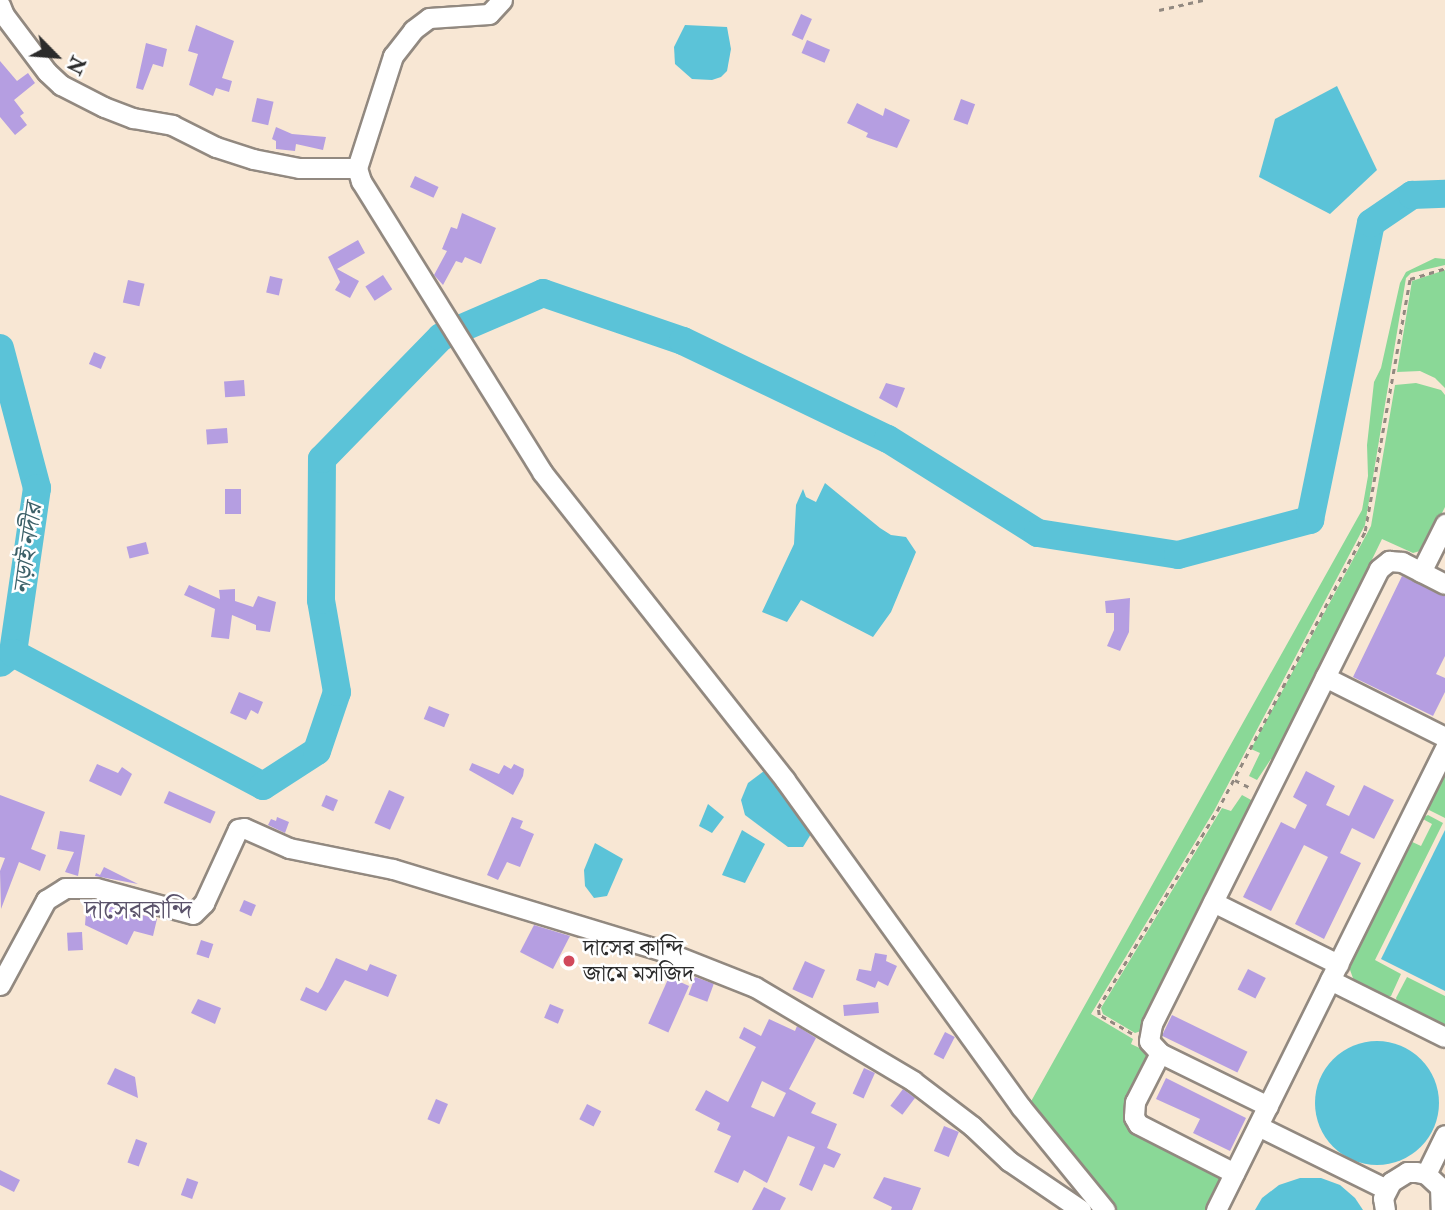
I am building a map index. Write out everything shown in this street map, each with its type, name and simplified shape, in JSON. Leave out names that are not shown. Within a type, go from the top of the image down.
[{"type":"street","points":[[502,0],[489,14],[429,18],[413,30],[393,56],[358,175],[542,472],[785,780],[1021,1107],[1105,1210]]},
{"type":"street","points":[[0,5],[4,15],[47,72],[61,85],[104,107],[133,118],[172,125],[216,147],[253,159],[358,175]]},
{"type":"street","points":[[1422,572],[1445,524]]},
{"type":"street","points":[[1234,1173],[1143,1128],[1134,1117],[1135,1102],[1154,1047],[1152,1024],[1379,569],[1389,561],[1402,562],[1445,584]]},
{"type":"street","points":[[1325,677],[1445,737]]},
{"type":"street","points":[[1216,1210],[1445,748]]},
{"type":"street","points":[[0,985],[46,900],[65,888],[96,888],[192,915],[204,903],[238,829],[244,828],[289,848],[393,869],[669,953],[755,987],[913,1081],[972,1126],[1009,1161],[1081,1210]]},
{"type":"street","points":[[1213,902],[1445,1038]]},
{"type":"street","points":[[1154,1047],[1268,1106]]},
{"type":"street","points":[[1258,1126],[1386,1189]]},
{"type":"street","points":[[1426,1174],[1445,1135]]},
{"type":"street","points":[[1385,1210],[1386,1189],[1398,1176],[1407,1172],[1426,1174],[1440,1187],[1441,1210]]},
{"type":"path","points":[[1159,10],[1203,0]]},
{"type":"path","points":[[1154,1047],[1100,1015],[1098,1008],[1217,811],[1365,531],[1410,279],[1445,268]]},
{"type":"green space","points":[[1435,258],[1445,259],[1445,265],[1411,273],[1406,278],[1365,525],[1214,811],[1091,1014],[1133,1039],[1131,1044],[1146,1051],[1149,1062],[1127,1113],[1218,1173],[1221,1179],[1207,1210],[1115,1210],[1029,1105],[1362,510],[1368,476],[1367,445],[1374,382],[1381,368],[1400,283],[1406,272]]},
{"type":"green space","points":[[1445,270],[1445,388],[1435,378],[1420,371],[1397,372],[1412,281]]},
{"type":"green space","points":[[1416,383],[1441,390],[1445,395],[1445,507],[1425,547],[1420,551],[1413,553],[1382,539],[1274,760],[1271,759],[1257,780],[1249,776],[1260,753],[1251,749],[1371,526],[1395,385]]},
{"type":"green space","points":[[1445,767],[1445,818],[1429,810],[1427,804]]},
{"type":"green space","points":[[1242,795],[1253,801],[1141,1031],[1135,1033],[1103,1014],[1101,1008],[1222,808],[1231,811]]},
{"type":"green space","points":[[1428,815],[1443,823],[1375,960],[1401,974],[1391,996],[1383,998],[1354,981],[1349,967],[1350,959],[1408,840],[1421,846],[1432,824],[1421,818]]},
{"type":"green space","points":[[1407,977],[1445,996],[1445,1028],[1398,1005],[1396,998]]},
{"type":"water","points":[[685,25],[727,27],[731,49],[727,71],[721,77],[712,80],[692,79],[675,64],[674,47]]},
{"type":"water","points":[[1337,86],[1377,170],[1330,214],[1259,177],[1275,119]]},
{"type":"water","points":[[825,483],[880,528],[891,535],[906,537],[916,552],[891,612],[873,637],[801,600],[787,622],[762,612],[794,544],[796,505],[803,489],[806,497],[816,502]]},
{"type":"water","points":[[764,771],[811,834],[803,847],[788,847],[745,815],[741,800],[748,783]]},
{"type":"water","points":[[708,804],[724,817],[712,833],[699,826]]},
{"type":"water","points":[[742,830],[765,844],[745,883],[722,875]]},
{"type":"water","points":[[1445,830],[1445,991],[1381,959]]},
{"type":"water","points":[[595,843],[623,859],[607,896],[594,898],[585,886],[584,870]]},
{"type":"water","points":[[1377,1041],[1401,1046],[1421,1059],[1434,1079],[1439,1103],[1434,1127],[1421,1147],[1401,1160],[1377,1165],[1353,1160],[1333,1147],[1320,1127],[1315,1103],[1320,1079],[1333,1059],[1353,1046]]},
{"type":"water","points":[[1300,1178],[1321,1178],[1340,1185],[1355,1198],[1363,1210],[1255,1210],[1262,1198],[1279,1185]]},
{"type":"building","points":[[801,14],[812,19],[803,40],[792,35]]},
{"type":"building","points":[[196,25],[234,41],[222,78],[232,81],[229,92],[216,88],[213,96],[189,85],[198,54],[188,51]]},
{"type":"building","points":[[807,40],[830,50],[825,63],[802,53]]},
{"type":"building","points":[[146,43],[167,49],[163,67],[153,64],[143,90],[136,88]]},
{"type":"building","points":[[0,61],[17,81],[28,73],[35,83],[14,100],[24,113],[20,116],[27,125],[15,135],[0,117]]},
{"type":"building","points":[[257,98],[274,102],[268,125],[252,121]]},
{"type":"building","points":[[961,99],[975,104],[968,125],[953,120]]},
{"type":"building","points":[[857,103],[883,116],[885,108],[910,120],[897,148],[866,137],[868,133],[847,123]]},
{"type":"building","points":[[276,127],[292,134],[326,137],[323,150],[296,144],[295,151],[276,149],[276,141],[272,139]]},
{"type":"building","points":[[415,176],[439,187],[433,198],[410,187]]},
{"type":"building","points":[[462,213],[496,228],[481,264],[465,257],[462,263],[456,261],[443,285],[434,275],[447,251],[442,249],[451,227],[457,229]]},
{"type":"building","points":[[358,240],[365,253],[337,269],[359,281],[350,298],[335,290],[340,282],[328,257]]},
{"type":"building","points":[[383,275],[392,289],[375,301],[365,286]]},
{"type":"building","points":[[270,276],[283,279],[279,295],[266,293]]},
{"type":"building","points":[[128,280],[145,284],[139,306],[123,302]]},
{"type":"building","points":[[94,352],[106,357],[101,369],[89,364]]},
{"type":"building","points":[[244,380],[245,396],[225,397],[224,381]]},
{"type":"building","points":[[886,383],[905,388],[897,408],[879,398]]},
{"type":"building","points":[[227,428],[228,443],[207,444],[206,429]]},
{"type":"building","points":[[225,489],[241,489],[241,514],[225,514]]},
{"type":"building","points":[[146,542],[149,554],[129,558],[127,547]]},
{"type":"building","points":[[1402,576],[1445,596],[1445,656],[1436,674],[1445,678],[1445,692],[1433,716],[1353,677]]},
{"type":"building","points":[[189,585],[220,599],[219,590],[235,589],[235,601],[253,607],[258,596],[276,602],[270,632],[256,630],[256,625],[232,615],[229,639],[211,637],[215,609],[184,595]]},
{"type":"building","points":[[1130,598],[1129,632],[1120,651],[1107,646],[1114,630],[1114,613],[1106,613],[1105,601]]},
{"type":"building","points":[[239,692],[263,702],[258,714],[251,710],[246,720],[230,713]]},
{"type":"building","points":[[429,706],[449,714],[444,727],[424,719]]},
{"type":"building","points":[[472,763],[499,774],[504,765],[511,769],[514,764],[524,769],[523,776],[513,795],[469,770]]},
{"type":"building","points":[[97,764],[118,773],[122,767],[132,774],[121,796],[89,781]]},
{"type":"building","points":[[1306,771],[1335,786],[1326,805],[1349,816],[1364,785],[1394,800],[1374,839],[1352,828],[1340,853],[1361,863],[1324,939],[1295,924],[1328,857],[1304,845],[1271,911],[1243,897],[1281,822],[1295,829],[1307,805],[1293,797]]},
{"type":"building","points":[[389,790],[405,797],[390,830],[374,823]]},
{"type":"building","points":[[169,791],[216,812],[210,824],[164,803]]},
{"type":"building","points":[[0,795],[45,812],[31,849],[46,855],[40,871],[19,862],[1,909],[0,871],[5,858],[0,857]]},
{"type":"building","points":[[326,795],[338,800],[333,811],[321,806]]},
{"type":"building","points":[[277,817],[289,822],[285,833],[268,825],[271,819],[276,821]]},
{"type":"building","points":[[512,817],[523,821],[520,828],[534,834],[520,867],[507,862],[498,880],[487,875]]},
{"type":"building","points":[[60,831],[85,835],[78,876],[65,872],[74,852],[57,849]]},
{"type":"building","points":[[104,867],[138,884],[95,876],[96,873],[100,875]]},
{"type":"building","points":[[87,900],[157,919],[153,936],[134,931],[127,945],[85,925]]},
{"type":"building","points":[[244,900],[256,905],[251,916],[239,911]]},
{"type":"building","points":[[534,925],[570,936],[553,969],[520,952]]},
{"type":"building","points":[[82,932],[83,950],[68,951],[67,933]]},
{"type":"building","points":[[201,940],[213,944],[209,958],[196,954]]},
{"type":"building","points":[[875,953],[887,955],[886,961],[897,966],[888,986],[878,981],[875,988],[856,980],[859,969],[871,971]]},
{"type":"building","points":[[336,958],[367,971],[370,964],[397,975],[388,997],[345,980],[326,1011],[300,1000],[306,987],[318,993]]},
{"type":"building","points":[[805,961],[825,970],[812,998],[792,989]]},
{"type":"building","points":[[1248,969],[1266,978],[1255,999],[1238,989]]},
{"type":"building","points":[[669,977],[689,986],[668,1033],[648,1024]]},
{"type":"building","points":[[695,977],[714,984],[707,1002],[689,995]]},
{"type":"building","points":[[198,999],[221,1008],[215,1024],[191,1013]]},
{"type":"building","points":[[878,1002],[879,1013],[844,1016],[843,1005]]},
{"type":"building","points":[[550,1004],[564,1010],[558,1024],[544,1018]]},
{"type":"building","points":[[1172,1015],[1247,1052],[1237,1072],[1162,1036]]},
{"type":"building","points":[[769,1019],[795,1031],[797,1026],[816,1038],[789,1089],[816,1103],[811,1113],[837,1124],[827,1148],[841,1154],[834,1168],[824,1164],[812,1191],[799,1185],[815,1147],[788,1136],[767,1183],[744,1170],[738,1183],[714,1172],[731,1136],[717,1130],[720,1123],[695,1110],[706,1090],[728,1102],[756,1047],[739,1038],[744,1027],[761,1036]],"holes":[[[762,1081],[786,1093],[774,1117],[751,1107]]]},
{"type":"building","points":[[945,1032],[955,1037],[943,1059],[934,1054]]},
{"type":"building","points":[[115,1068],[135,1077],[138,1098],[107,1084]]},
{"type":"building","points":[[864,1068],[875,1073],[864,1098],[853,1094]]},
{"type":"building","points":[[1166,1078],[1246,1118],[1230,1151],[1193,1133],[1200,1119],[1156,1099]]},
{"type":"building","points":[[903,1089],[915,1098],[902,1115],[890,1106]]},
{"type":"building","points":[[436,1099],[448,1104],[439,1124],[427,1119]]},
{"type":"building","points":[[587,1104],[601,1111],[594,1126],[579,1119]]},
{"type":"building","points":[[944,1126],[959,1132],[949,1157],[934,1151]]},
{"type":"building","points":[[136,1139],[147,1143],[139,1167],[127,1162]]},
{"type":"building","points":[[0,1170],[20,1180],[14,1192],[0,1185]]},
{"type":"building","points":[[884,1177],[921,1188],[912,1210],[891,1210],[892,1207],[873,1198]]},
{"type":"building","points":[[187,1178],[198,1182],[192,1199],[181,1195]]},
{"type":"building","points":[[764,1187],[786,1198],[780,1210],[752,1210]]},
{"type":"waterway","points":[[13,653],[263,786],[317,751],[337,692],[321,600],[322,459],[441,337],[543,293],[683,341],[888,439],[1038,533],[1178,555],[1310,520],[1371,223],[1412,195],[1445,194]]},
{"type":"waterway","name":"নড়াই নদীর","points":[[0,348],[37,488],[13,653],[0,663]]},
{"type":"place","name":"দাসের কান্দি জামে মসজিদ","points":[[569,961]]},
{"type":"district","name":"দাসেরকান্দি","points":[[138,911]]}]
